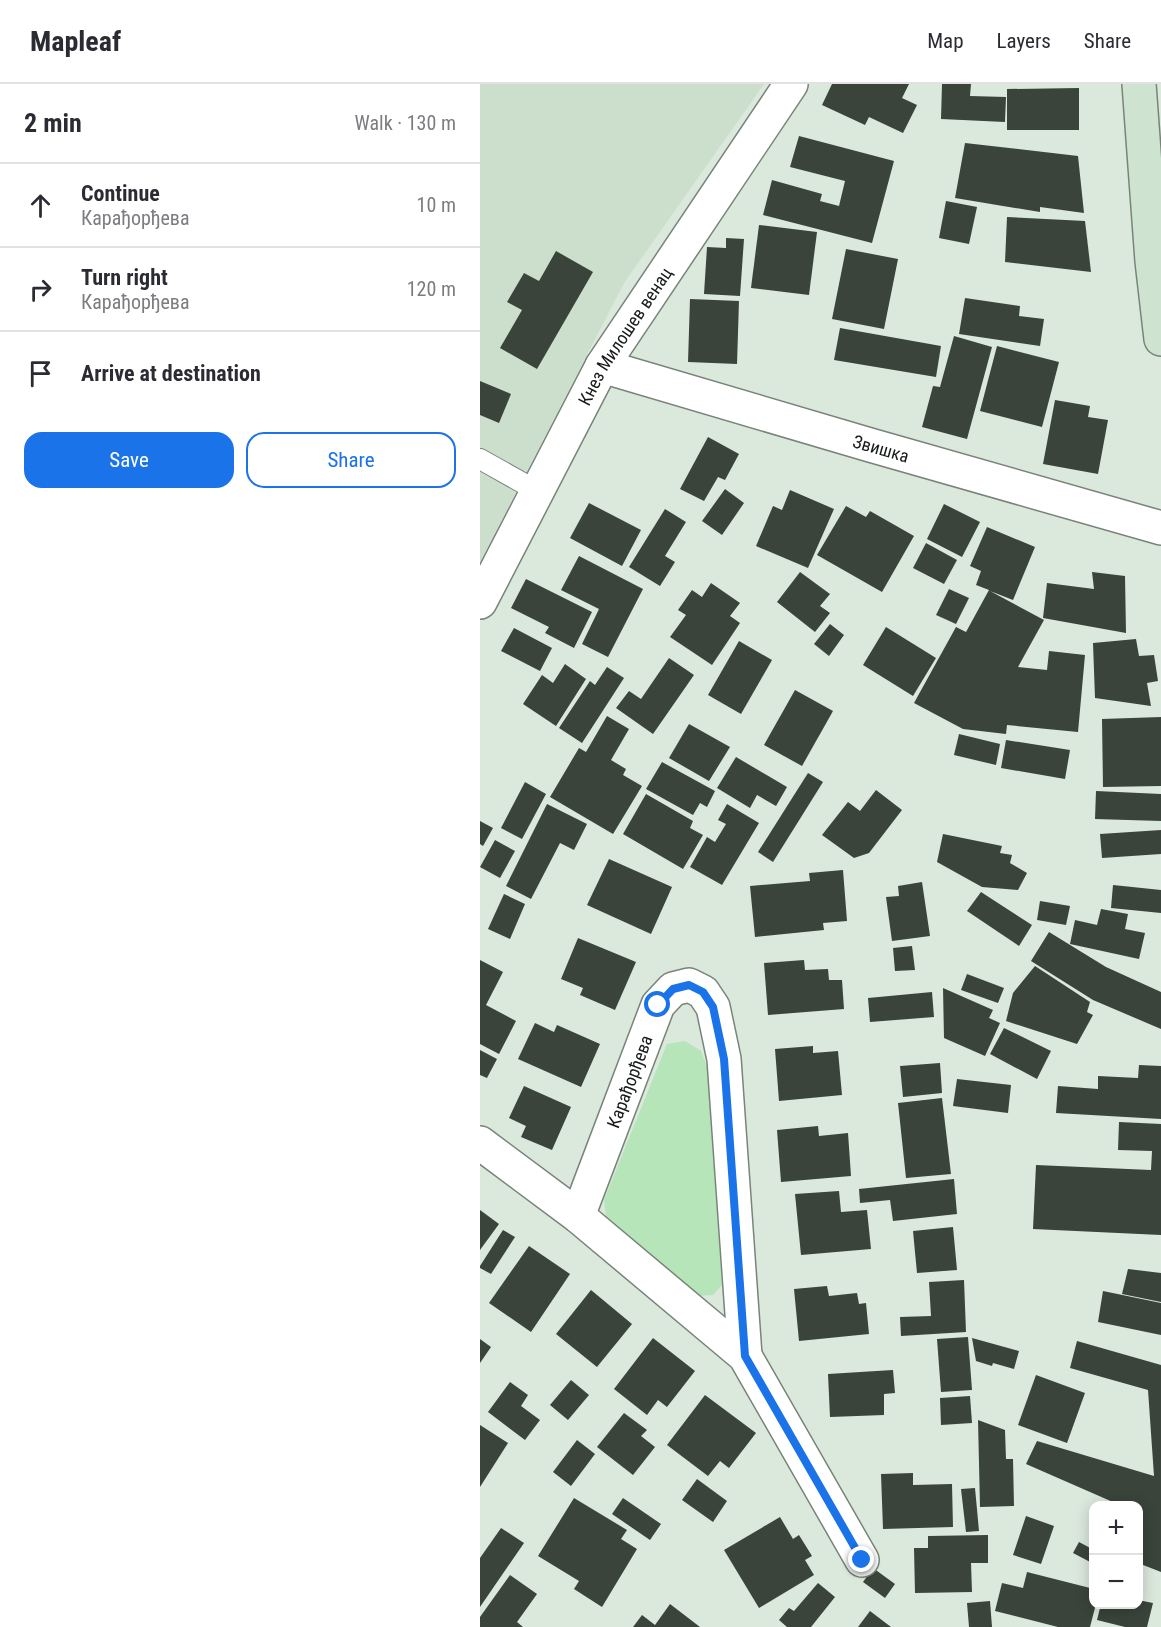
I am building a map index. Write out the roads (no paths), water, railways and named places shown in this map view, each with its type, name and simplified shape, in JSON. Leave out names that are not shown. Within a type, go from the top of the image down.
[{"type":"main road","points":[[1139,84],[1157,261],[1161,339]]},
{"type":"street","name":"Кнез Милошев венац","points":[[480,602],[602,366],[791,84]]},
{"type":"street","name":"Звишка","points":[[602,366],[870,446],[1161,528]]},
{"type":"street","name":"Карађорђева","points":[[578,1216],[658,1005],[673,989],[689,985],[703,992],[713,1007],[724,1059],[745,1356]]},
{"type":"street","name":"Карађорђева","points":[[480,1143],[578,1216],[745,1356],[862,1560]]},
{"type":"lane","points":[[480,459],[537,491]]}]
